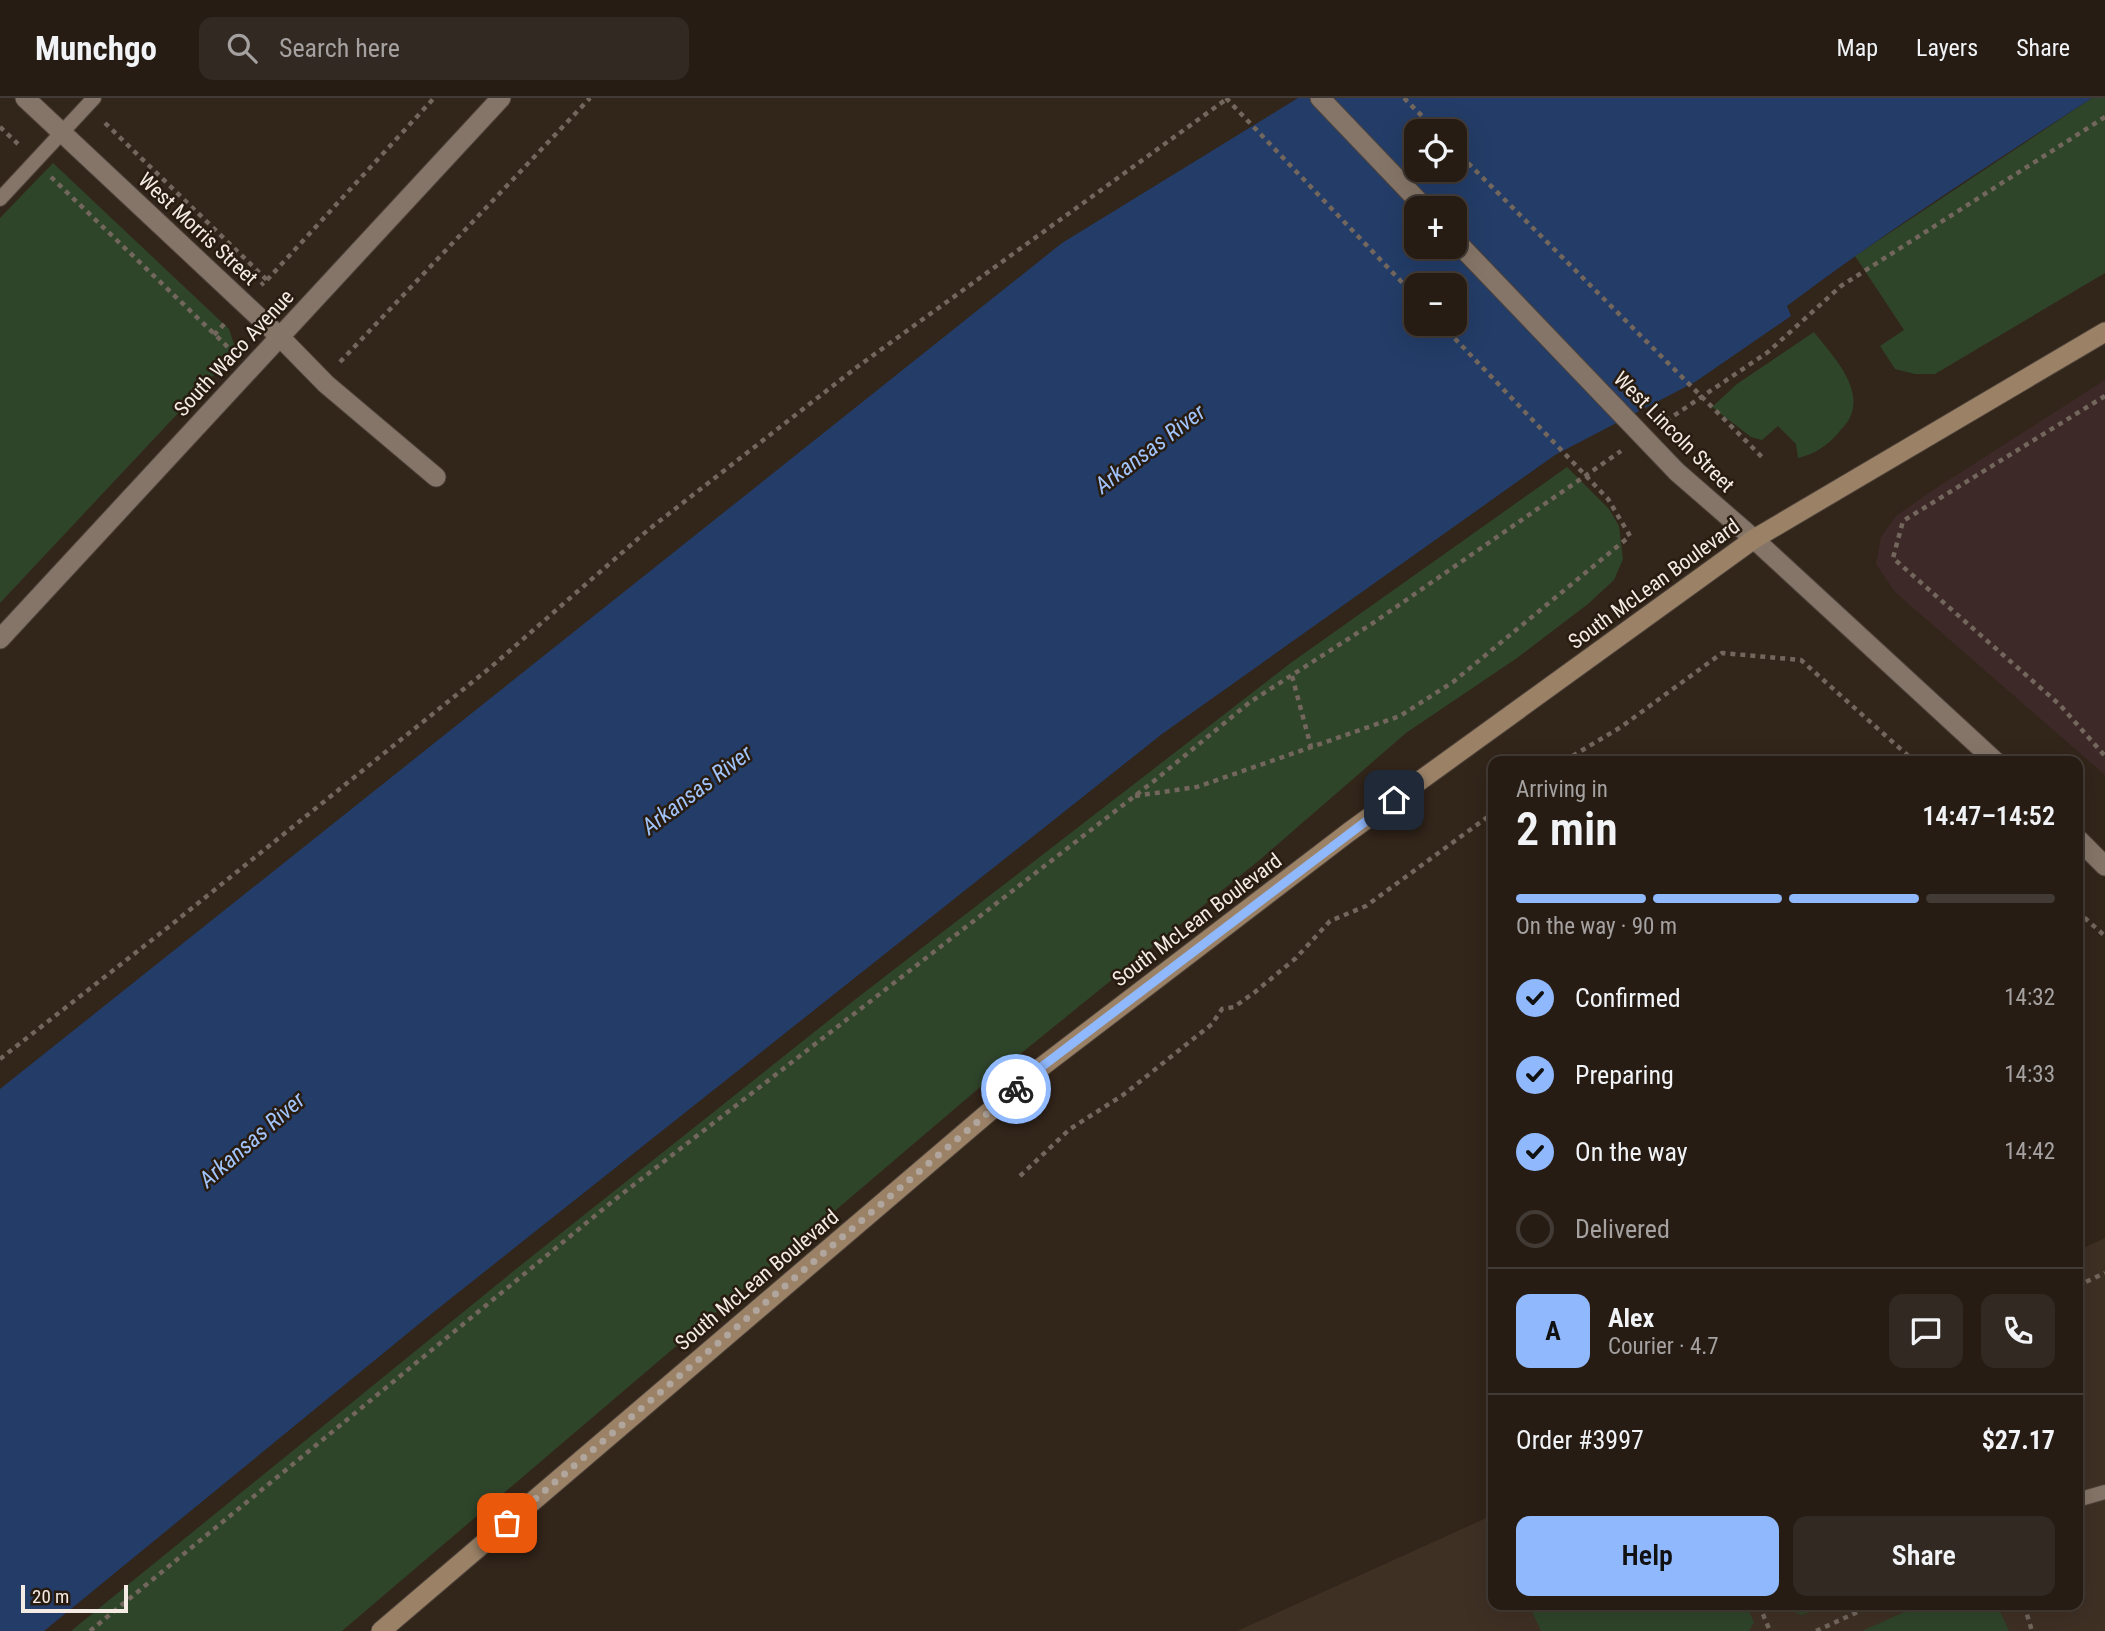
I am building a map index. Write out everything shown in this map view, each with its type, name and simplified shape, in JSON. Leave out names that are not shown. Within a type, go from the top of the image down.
[{"type":"main road","name":"South McLean Boulevard","points":[[381,1631],[1044,1065],[1349,832],[1754,539],[2105,332]]},
{"type":"street","name":"West Morris Street","points":[[25,98],[319,377],[436,477]]},
{"type":"street","name":"South Waco Avenue","points":[[0,639],[501,98]]},
{"type":"street","points":[[1320,98],[1414,196]]},
{"type":"street","name":"West Lincoln Street","points":[[1467,253],[1677,472],[1754,539],[1990,756]]},
{"type":"street","points":[[2083,844],[2105,866]]},
{"type":"lane","points":[[0,199],[94,98]]},
{"type":"lane","points":[[2083,1498],[2105,1492]]},
{"type":"path","points":[[267,280],[434,98]]},
{"type":"path","points":[[319,377],[340,362],[590,98]]},
{"type":"path","points":[[0,1059],[491,667],[648,530],[857,367],[1227,98],[1404,284]]},
{"type":"path","points":[[1404,98],[1425,119]]},
{"type":"path","points":[[1665,421],[1768,352],[1842,286],[2105,117]]},
{"type":"path","points":[[0,127],[225,346],[253,365]]},
{"type":"path","points":[[1467,162],[1763,458]]},
{"type":"path","points":[[1134,796],[1198,787],[1400,716],[1453,682],[1630,536],[1608,499],[1452,336]]},
{"type":"path","points":[[2105,396],[1903,521],[1893,558],[2060,705],[2105,756]]},
{"type":"path","points":[[90,1631],[612,1200],[1134,796],[1250,702],[1373,624],[1631,444]]},
{"type":"path","points":[[1572,756],[1621,727],[1722,653],[1801,660],[1908,756]]},
{"type":"path","points":[[1292,676],[1311,747]]},
{"type":"path","points":[[1020,1176],[1070,1129],[1123,1095],[1212,1024],[1222,1009],[1234,1007],[1255,992],[1296,958],[1329,922],[1366,906],[1488,817]]},
{"type":"path","points":[[2083,916],[2105,936]]},
{"type":"path","points":[[2083,1283],[2105,1273]]},
{"type":"path","points":[[1761,1610],[1770,1631]]},
{"type":"path","points":[[1816,1631],[1862,1610]]},
{"type":"path","points":[[2026,1610],[2032,1631]]},
{"type":"shaded area","points":[[2105,380],[2105,775],[1895,592],[1876,564],[1881,537],[1896,516]]},
{"type":"shaded area","points":[[2105,1238],[2105,1631],[1237,1631],[1488,1517],[1488,1610],[2083,1610],[2083,1248]]},
{"type":"green space","points":[[2092,98],[2105,98],[2105,273],[1935,374],[1915,374],[1895,369],[1880,346],[1904,330],[1855,256]]},
{"type":"green space","points":[[53,163],[229,329],[235,347],[227,361],[0,603],[0,218]]},
{"type":"green space","points":[[1814,332],[1844,372],[1853,396],[1853,408],[1847,423],[1830,441],[1815,452],[1798,458],[1796,444],[1778,426],[1762,440],[1751,437],[1712,407],[1737,384]]},
{"type":"green space","points":[[1567,467],[1609,509],[1619,526],[1623,559],[1614,580],[1588,604],[1517,658],[1406,733],[1262,858],[992,1077],[342,1631],[71,1631],[516,1269],[857,998],[1292,662]]},
{"type":"green space","points":[[1531,1610],[1748,1610],[1754,1622],[1749,1631],[1541,1631]]},
{"type":"green space","points":[[1788,1610],[1814,1610],[1802,1615]]},
{"type":"green space","points":[[1909,1610],[1999,1610],[2009,1631],[1862,1631]]},
{"type":"water","name":"Arkansas River","points":[[1298,98],[2092,98],[1862,252],[1787,306],[1791,316],[1695,382],[1555,455],[1162,734],[430,1315],[44,1631],[0,1631],[0,1089],[1062,243]]},
{"type":"way so far","points":[[507,1523],[1016,1089]]},
{"type":"route","points":[[1016,1089],[1394,800]]}]
